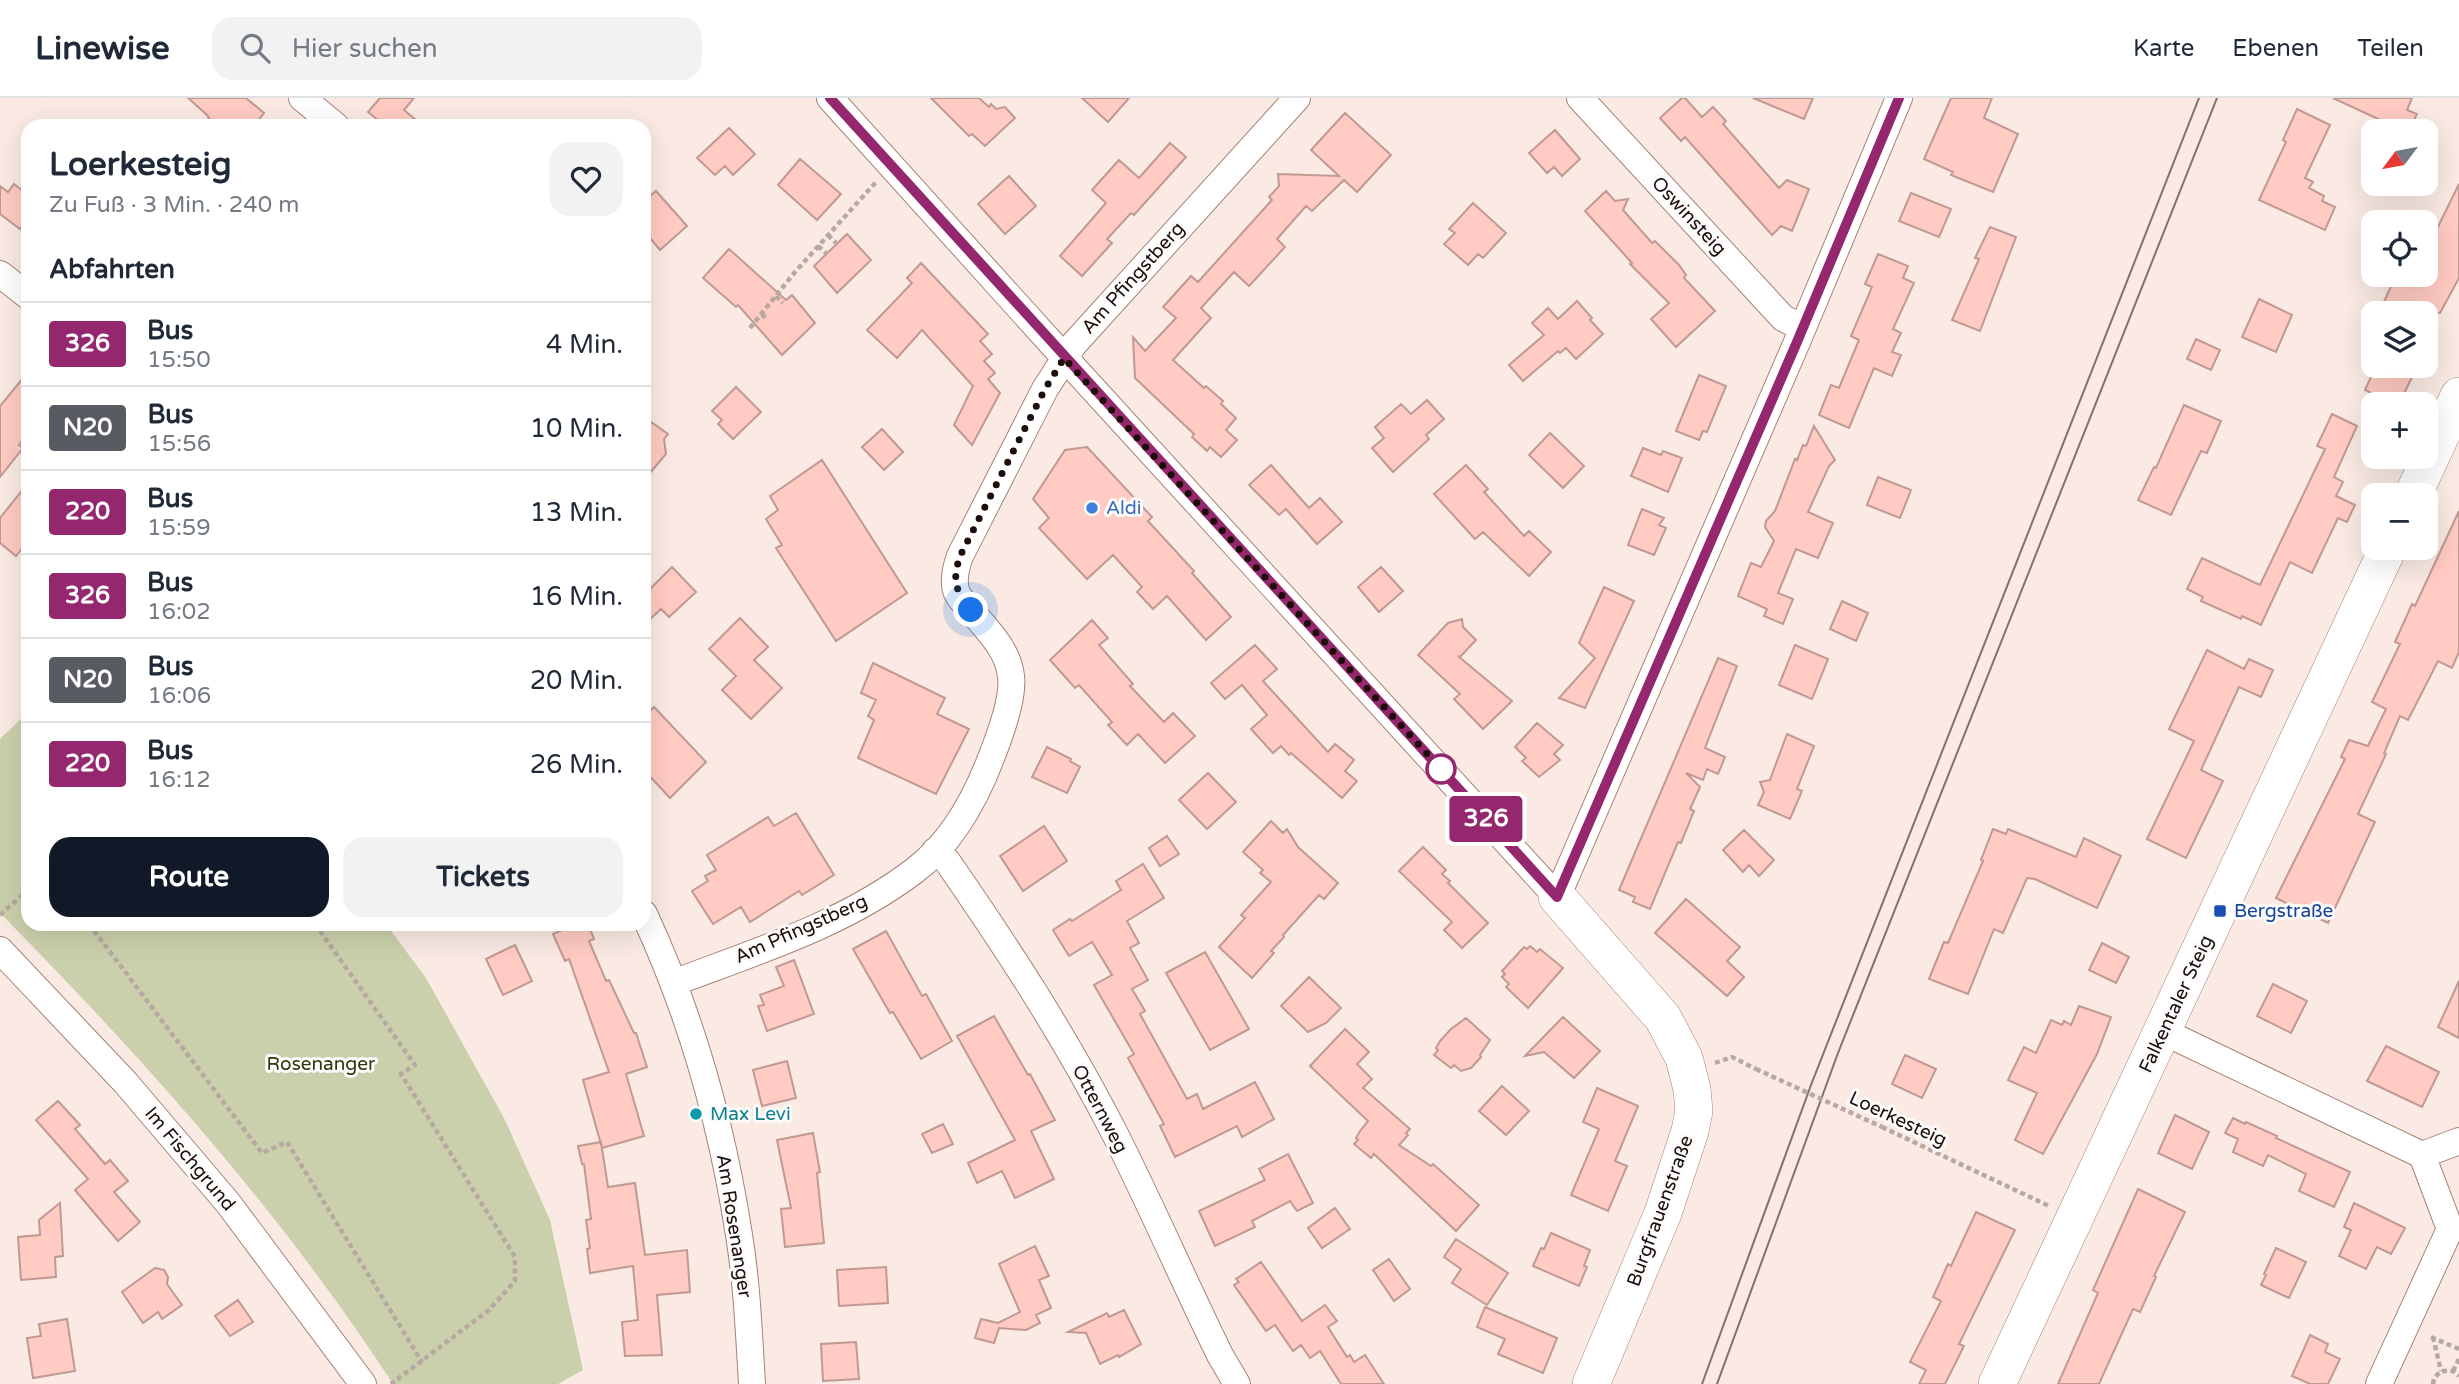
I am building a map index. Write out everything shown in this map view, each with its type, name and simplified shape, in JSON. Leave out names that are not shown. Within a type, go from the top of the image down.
[{"type":"street","points":[[302,98],[328,119]]},
{"type":"street","name":"Burgfrauenstraße","points":[[830,98],[1557,897],[1663,1018],[1684,1058],[1692,1089],[1690,1130],[1663,1213],[1591,1384]]},
{"type":"street","name":"Am Pfingstberg","points":[[673,983],[764,949],[856,909],[915,870],[935,851],[958,822],[980,788],[1002,731],[1012,679],[1008,658],[957,593],[955,572],[989,498],[1045,389],[1084,331],[1297,98]]},
{"type":"street","name":"Oswinsteig","points":[[1580,98],[1783,317],[1803,328]]},
{"type":"street","points":[[1557,897],[1803,328],[1899,98]]},
{"type":"street","points":[[0,274],[21,290]]},
{"type":"street","points":[[2419,483],[2455,415]]},
{"type":"street","name":"Falkentaler Steig","points":[[1997,1384],[2382,560]]},
{"type":"street","name":"Otternweg","points":[[935,851],[947,861],[1015,960],[1075,1062],[1115,1133],[1220,1355],[1237,1384]]},
{"type":"street","name":"Am Rosenanger","points":[[651,931],[701,1063],[722,1149],[739,1236],[752,1384]]},
{"type":"street","name":"Im Fischgrund","points":[[4,964],[125,1082],[228,1203],[363,1384]]},
{"type":"street","points":[[2162,1031],[2422,1155],[2455,1228],[2379,1384]]},
{"type":"street","points":[[2422,1155],[2459,1141]]},
{"type":"path","points":[[750,328],[876,181]]},
{"type":"path","points":[[828,235],[836,243]]},
{"type":"path","points":[[818,246],[827,254]]},
{"type":"path","points":[[776,296],[783,303]]},
{"type":"path","points":[[762,314],[767,320]]},
{"type":"path","points":[[0,915],[21,896]]},
{"type":"path","points":[[94,931],[262,1153],[287,1142],[422,1362]]},
{"type":"path","points":[[319,931],[415,1065],[401,1074],[515,1257],[515,1281],[489,1310],[391,1384]]},
{"type":"path","name":"Loerkesteig","points":[[1732,1057],[2053,1208]]},
{"type":"path","points":[[2441,1371],[2431,1336],[2459,1349]]},
{"type":"path","points":[[2453,1371],[2459,1359]]},
{"type":"path","points":[[2432,1384],[2441,1371],[2453,1371],[2459,1376]]},
{"type":"green space","name":"Rosenanger","points":[[21,719],[21,931],[391,931],[426,978],[504,1118],[550,1220],[583,1370],[558,1384],[393,1384],[305,1258],[209,1139],[106,1024],[0,913],[0,739]]},
{"type":"building","points":[[188,98],[246,98],[264,113],[259,119],[208,119]]},
{"type":"building","points":[[380,98],[414,98],[404,110],[415,119],[376,119],[368,112]]},
{"type":"building","points":[[931,98],[979,98],[989,107],[991,104],[996,109],[1005,107],[1015,118],[985,146],[972,134],[969,136]]},
{"type":"building","points":[[1082,98],[1129,98],[1108,122]]},
{"type":"building","points":[[1682,98],[1702,117],[1713,107],[1726,121],[1723,124],[1779,188],[1787,180],[1809,189],[1792,231],[1781,226],[1772,235],[1685,137],[1681,141],[1660,118]]},
{"type":"building","points":[[1753,98],[1813,98],[1804,119]]},
{"type":"building","points":[[1951,98],[1992,98],[1984,118],[2018,134],[1993,192],[1951,175],[1953,172],[1924,159]]},
{"type":"building","points":[[2333,98],[2412,98],[2407,110],[2417,114],[2415,119],[2378,119]]},
{"type":"building","points":[[2297,109],[2330,125],[2305,178],[2313,182],[2309,188],[2324,196],[2322,201],[2335,207],[2325,230],[2259,200],[2286,142],[2283,140]]},
{"type":"building","points":[[1345,113],[1391,155],[1357,192],[1344,180],[1312,211],[1306,206],[1277,239],[1285,247],[1249,286],[1234,272],[1201,308],[1211,318],[1173,360],[1223,401],[1221,404],[1236,418],[1226,430],[1237,440],[1221,457],[1210,447],[1207,451],[1192,437],[1194,434],[1135,378],[1133,337],[1145,351],[1176,318],[1163,307],[1191,276],[1198,282],[1272,200],[1269,197],[1279,186],[1278,174],[1339,176],[1311,150]]},
{"type":"building","points":[[729,128],[755,154],[733,175],[725,166],[715,175],[697,158]]},
{"type":"building","points":[[1555,130],[1580,159],[1562,176],[1554,167],[1547,173],[1529,153]]},
{"type":"building","points":[[1170,143],[1186,157],[1134,215],[1131,213],[1107,239],[1112,243],[1082,276],[1060,256],[1106,203],[1092,190],[1119,160],[1139,178]]},
{"type":"building","points":[[800,159],[841,194],[817,220],[778,185]]},
{"type":"building","points":[[1009,176],[1036,206],[1005,234],[978,204]]},
{"type":"building","points":[[14,184],[21,190],[20,229],[0,214],[0,186],[8,192]]},
{"type":"building","points":[[2459,184],[2459,278],[2440,313],[2438,301],[2384,301],[2391,287],[2438,287],[2438,227]]},
{"type":"building","points":[[656,191],[687,226],[660,250],[651,239],[651,195]]},
{"type":"building","points":[[1606,191],[1615,201],[1628,199],[1623,210],[1652,243],[1655,241],[1679,265],[1686,275],[1684,278],[1715,311],[1676,347],[1651,319],[1669,303],[1630,264],[1632,263],[1585,211]]},
{"type":"building","points":[[1911,193],[1951,209],[1939,237],[1899,221]]},
{"type":"building","points":[[1473,203],[1506,233],[1483,258],[1478,254],[1468,265],[1444,244],[1455,233],[1449,229]]},
{"type":"building","points":[[1990,227],[2016,237],[1980,331],[1952,320],[1979,259],[1975,258]]},
{"type":"building","points":[[847,234],[871,260],[837,293],[814,266]]},
{"type":"building","points":[[729,249],[786,300],[792,295],[815,323],[782,355],[738,305],[736,307],[703,278]]},
{"type":"building","points":[[1878,254],[1908,266],[1903,278],[1914,283],[1893,329],[1901,333],[1892,352],[1901,355],[1892,376],[1874,368],[1849,428],[1819,415],[1831,385],[1839,388],[1859,340],[1851,336],[1872,287],[1865,284]]},
{"type":"building","points":[[921,263],[988,334],[980,341],[992,354],[984,361],[995,373],[988,379],[1000,393],[972,445],[954,425],[973,386],[922,330],[897,358],[867,330],[912,283],[907,278]]},
{"type":"building","points":[[2259,299],[2292,315],[2276,352],[2242,337]]},
{"type":"building","points":[[1577,301],[1603,334],[1576,359],[1566,348],[1560,353],[1558,351],[1523,381],[1509,365],[1544,335],[1532,323],[1548,308],[1558,319]]},
{"type":"building","points":[[2196,339],[2220,350],[2211,370],[2187,359]]},
{"type":"building","points":[[1699,375],[1726,386],[1707,432],[1703,431],[1699,440],[1676,431]]},
{"type":"building","points":[[2370,378],[2412,378],[2405,392],[2365,390]]},
{"type":"building","points":[[21,380],[21,451],[0,477],[0,406]]},
{"type":"building","points":[[736,387],[761,412],[733,439],[718,424],[722,420],[712,411]]},
{"type":"building","points":[[1427,400],[1444,419],[1426,435],[1429,439],[1393,472],[1372,448],[1384,438],[1375,427],[1401,404],[1411,414]]},
{"type":"building","points":[[2184,405],[2221,421],[2207,453],[2201,451],[2171,515],[2138,500],[2154,467],[2156,468]]},
{"type":"building","points":[[2332,414],[2357,426],[2334,477],[2343,482],[2336,496],[2355,505],[2347,522],[2338,518],[2312,573],[2290,562],[2261,625],[2201,601],[2203,597],[2187,589],[2202,558],[2260,585],[2325,449],[2317,446]]},
{"type":"building","points":[[651,422],[668,434],[664,439],[666,454],[651,472]]},
{"type":"building","points":[[1814,426],[1835,460],[1829,466],[1808,512],[1833,523],[1818,558],[1796,549],[1778,593],[1793,599],[1783,624],[1764,616],[1767,609],[1738,596],[1751,563],[1761,567],[1774,541],[1765,527],[1766,521],[1775,511],[1795,459],[1797,460],[1803,445],[1806,446]]},
{"type":"building","points":[[882,429],[903,452],[884,470],[862,447]]},
{"type":"building","points":[[1550,433],[1584,466],[1563,488],[1529,455]]},
{"type":"building","name":"Aldi","points":[[1087,447],[1152,517],[1148,521],[1231,617],[1206,640],[1167,596],[1153,609],[1137,592],[1142,587],[1113,555],[1087,579],[1039,528],[1049,518],[1033,499],[1065,450]]},
{"type":"building","points":[[1643,448],[1661,455],[1663,451],[1682,458],[1668,492],[1631,476]]},
{"type":"building","points":[[822,460],[907,593],[836,641],[776,548],[782,545],[766,519],[778,510],[770,496]]},
{"type":"building","points":[[1271,465],[1309,508],[1320,498],[1342,522],[1317,544],[1286,509],[1279,515],[1249,485]]},
{"type":"building","points":[[1466,465],[1488,489],[1484,492],[1524,536],[1529,531],[1551,552],[1529,576],[1483,532],[1475,539],[1434,494]]},
{"type":"building","points":[[1878,477],[1911,490],[1900,518],[1867,505]]},
{"type":"building","points":[[21,492],[21,550],[16,556],[0,543],[0,518]]},
{"type":"building","points":[[1642,509],[1664,518],[1659,525],[1666,528],[1654,555],[1628,545]]},
{"type":"building","points":[[2459,511],[2459,652],[2452,668],[2438,661],[2408,720],[2400,716],[2384,753],[2386,754],[2358,814],[2375,822],[2328,923],[2276,898],[2345,759],[2341,757],[2349,740],[2368,746],[2386,709],[2372,702],[2400,644],[2395,642],[2412,604],[2415,606]]},
{"type":"building","points":[[672,567],[696,592],[669,617],[661,609],[651,618],[651,588]]},
{"type":"building","points":[[1381,567],[1403,591],[1379,612],[1358,587]]},
{"type":"building","points":[[1604,587],[1634,601],[1585,708],[1559,698],[1595,658],[1579,643]]},
{"type":"building","points":[[1842,601],[1868,613],[1856,641],[1830,629]]},
{"type":"building","points":[[740,618],[768,647],[754,660],[782,688],[751,719],[722,690],[736,676],[709,649]]},
{"type":"building","points":[[1462,619],[1463,627],[1476,640],[1458,656],[1512,701],[1483,729],[1454,699],[1460,694],[1418,655],[1448,623]]},
{"type":"building","points":[[1092,620],[1108,638],[1099,645],[1133,684],[1130,686],[1164,722],[1173,713],[1195,736],[1165,763],[1138,734],[1127,745],[1108,725],[1112,722],[1079,685],[1075,688],[1050,660]]},
{"type":"building","points":[[1255,645],[1277,669],[1263,681],[1328,752],[1335,744],[1354,760],[1345,771],[1357,781],[1342,798],[1281,746],[1273,753],[1251,729],[1267,715],[1242,685],[1225,699],[1211,683]]},
{"type":"building","points":[[1795,645],[1828,659],[1812,699],[1779,685]]},
{"type":"building","points":[[2207,650],[2244,669],[2249,659],[2273,670],[2261,697],[2239,687],[2201,770],[2223,781],[2186,858],[2147,839],[2194,741],[2169,729]]},
{"type":"building","points":[[1718,658],[1737,666],[1705,748],[1725,757],[1718,774],[1707,769],[1703,780],[1686,773],[1700,787],[1690,809],[1694,811],[1650,909],[1633,902],[1635,897],[1619,890]]},
{"type":"building","points":[[873,663],[945,698],[937,714],[969,729],[936,794],[858,758],[874,720],[868,716],[876,700],[861,693]]},
{"type":"building","points":[[654,707],[706,762],[670,798],[651,778],[651,710]]},
{"type":"building","points":[[1537,723],[1563,745],[1554,754],[1560,760],[1539,777],[1522,761],[1526,758],[1515,747]]},
{"type":"building","points":[[1787,734],[1814,746],[1797,789],[1802,791],[1790,819],[1758,805],[1764,792],[1760,782],[1770,780]]},
{"type":"building","points":[[1047,747],[1071,759],[1070,761],[1080,767],[1067,793],[1032,777]]},
{"type":"building","points":[[1208,773],[1236,802],[1207,829],[1179,800]]},
{"type":"building","points":[[796,813],[834,875],[802,895],[799,891],[750,922],[741,907],[713,924],[692,891],[708,881],[705,876],[716,870],[707,855],[768,817],[774,826]]},
{"type":"building","points":[[1271,821],[1283,833],[1287,829],[1298,847],[1338,883],[1324,899],[1319,895],[1283,935],[1271,951],[1274,953],[1252,978],[1219,947],[1245,918],[1241,915],[1271,882],[1260,873],[1263,870],[1243,852]]},
{"type":"building","points":[[1044,826],[1067,861],[1023,891],[1000,856]]},
{"type":"building","points":[[1993,829],[2006,834],[2008,829],[2076,857],[2084,838],[2121,856],[2097,908],[2035,879],[2027,878],[2003,933],[1994,929],[1968,994],[1929,979],[1944,942],[1948,943],[1983,861],[1981,860]]},
{"type":"building","points":[[1744,830],[1774,860],[1759,876],[1749,865],[1743,872],[1723,850]]},
{"type":"building","points":[[1167,836],[1179,854],[1160,866],[1149,848]]},
{"type":"building","points":[[1423,847],[1446,870],[1442,874],[1450,881],[1448,883],[1488,923],[1462,948],[1444,930],[1452,922],[1399,871]]},
{"type":"building","points":[[1143,864],[1164,898],[1127,921],[1139,943],[1130,948],[1148,980],[1132,989],[1145,1011],[1140,1014],[1187,1099],[1197,1094],[1203,1109],[1255,1082],[1274,1119],[1242,1137],[1237,1126],[1175,1157],[1160,1126],[1164,1124],[1128,1058],[1134,1054],[1094,985],[1112,975],[1092,942],[1069,956],[1053,930],[1121,890],[1116,881]]},
{"type":"building","points":[[1686,899],[1740,947],[1727,961],[1744,977],[1727,996],[1655,933]]},
{"type":"building","points":[[560,931],[591,931],[594,939],[589,941],[606,981],[609,980],[636,1033],[647,1067],[626,1074],[644,1136],[602,1148],[583,1080],[609,1072],[569,959],[565,961],[553,934]]},
{"type":"building","points":[[886,931],[922,996],[926,994],[952,1041],[921,1059],[893,1012],[890,1013],[853,949]]},
{"type":"building","points":[[2102,943],[2129,957],[2116,983],[2089,970]]},
{"type":"building","points":[[515,945],[532,981],[503,995],[486,959]]},
{"type":"building","points":[[1530,946],[1537,952],[1540,949],[1563,968],[1528,1008],[1506,987],[1509,984],[1502,977],[1505,974],[1502,971],[1524,947],[1527,949]]},
{"type":"building","points":[[1205,952],[1249,1029],[1210,1050],[1166,973]]},
{"type":"building","points":[[794,960],[814,1014],[767,1031],[758,1006],[764,1005],[760,995],[784,986],[776,967]]},
{"type":"building","points":[[1309,977],[1341,1008],[1326,1023],[1308,1032],[1281,1006]]},
{"type":"building","points":[[2459,981],[2459,1038],[2438,1027]]},
{"type":"building","points":[[2273,984],[2307,1001],[2291,1033],[2257,1016]]},
{"type":"building","points":[[2079,1006],[2111,1017],[2097,1054],[2043,1154],[2015,1140],[2037,1093],[2008,1080],[2024,1047],[2036,1053],[2051,1020],[2062,1025],[2064,1021],[2071,1025]]},
{"type":"building","points":[[994,1016],[1055,1120],[1031,1131],[1054,1179],[1015,1198],[1002,1171],[977,1183],[968,1163],[1015,1140],[957,1036]]},
{"type":"building","points":[[1563,1017],[1600,1051],[1574,1078],[1544,1052],[1525,1056]]},
{"type":"building","points":[[1466,1018],[1490,1040],[1471,1068],[1461,1071],[1454,1065],[1451,1068],[1434,1055],[1440,1041]]},
{"type":"building","points":[[1345,1029],[1369,1052],[1357,1064],[1372,1079],[1363,1088],[1410,1129],[1399,1145],[1431,1166],[1433,1164],[1479,1205],[1456,1231],[1374,1154],[1371,1158],[1354,1144],[1368,1121],[1310,1066]]},
{"type":"building","points":[[2386,1046],[2439,1072],[2422,1107],[2367,1081]]},
{"type":"building","points":[[1905,1055],[1936,1069],[1922,1098],[1892,1084]]},
{"type":"building","points":[[787,1061],[796,1098],[762,1106],[753,1070]]},
{"type":"building","points":[[1502,1086],[1529,1111],[1506,1135],[1479,1111]]},
{"type":"building","points":[[1597,1088],[1638,1106],[1615,1161],[1627,1166],[1608,1211],[1571,1195],[1599,1129],[1583,1122]]},
{"type":"building","points":[[58,1101],[80,1125],[75,1129],[105,1164],[110,1160],[128,1181],[114,1192],[140,1222],[118,1241],[75,1190],[88,1179],[36,1120]]},
{"type":"building","points":[[2175,1115],[2209,1132],[2192,1169],[2158,1153]]},
{"type":"building","points":[[2233,1118],[2350,1172],[2334,1207],[2299,1191],[2306,1174],[2268,1155],[2263,1166],[2233,1152],[2238,1139],[2225,1133]]},
{"type":"building","points":[[943,1124],[953,1144],[932,1153],[922,1134]]},
{"type":"building","points":[[813,1133],[820,1172],[817,1173],[824,1243],[785,1247],[781,1209],[791,1208],[777,1140]]},
{"type":"building","points":[[601,1142],[608,1187],[635,1183],[645,1255],[687,1250],[690,1292],[657,1295],[662,1355],[625,1356],[622,1322],[638,1320],[633,1266],[590,1273],[586,1220],[591,1219],[584,1164],[578,1146]]},
{"type":"building","points":[[1288,1154],[1313,1203],[1297,1211],[1290,1201],[1252,1221],[1255,1227],[1215,1246],[1199,1211],[1265,1180],[1259,1169]]},
{"type":"building","points":[[2138,1189],[2185,1212],[2140,1312],[2133,1309],[2099,1384],[2058,1384],[2098,1293],[2093,1290]]},
{"type":"building","points":[[60,1203],[63,1256],[55,1257],[56,1277],[21,1280],[18,1237],[40,1235],[39,1220]]},
{"type":"building","points":[[2354,1203],[2405,1228],[2391,1254],[2377,1247],[2366,1269],[2339,1256],[2351,1230],[2344,1227]]},
{"type":"building","points":[[1335,1208],[1350,1229],[1322,1248],[1308,1228]]},
{"type":"building","points":[[1976,1212],[2015,1230],[1959,1344],[1964,1346],[1945,1384],[1919,1384],[1926,1370],[1910,1362],[1941,1301],[1933,1297]]},
{"type":"building","points":[[1551,1233],[1590,1250],[1579,1286],[1533,1266]]},
{"type":"building","points":[[1456,1239],[1508,1273],[1487,1305],[1452,1283],[1461,1269],[1444,1257]]},
{"type":"building","points":[[1035,1246],[1049,1276],[1039,1280],[1051,1308],[1036,1315],[1040,1323],[1026,1330],[999,1328],[994,1343],[975,1338],[981,1319],[998,1323],[1020,1312],[999,1264]]},
{"type":"building","points":[[2276,1248],[2306,1262],[2289,1298],[2261,1285]]},
{"type":"building","points":[[1389,1259],[1410,1289],[1394,1301],[1373,1270]]},
{"type":"building","points":[[1261,1262],[1302,1321],[1325,1305],[1337,1321],[1328,1327],[1347,1357],[1350,1355],[1354,1362],[1365,1355],[1384,1384],[1341,1384],[1320,1351],[1310,1358],[1301,1345],[1293,1351],[1275,1325],[1266,1331],[1234,1285],[1239,1282],[1236,1279]]},
{"type":"building","points":[[886,1267],[888,1303],[839,1306],[837,1270]]},
{"type":"building","points":[[155,1268],[164,1270],[168,1277],[167,1284],[182,1305],[162,1319],[158,1312],[143,1323],[122,1292]]},
{"type":"building","points":[[238,1300],[253,1322],[230,1336],[215,1316]]},
{"type":"building","points":[[1485,1307],[1557,1338],[1543,1373],[1498,1354],[1505,1339],[1477,1327]]},
{"type":"building","points":[[1124,1310],[1141,1344],[1119,1357],[1118,1355],[1100,1364],[1086,1333],[1068,1332],[1107,1313],[1109,1317]]},
{"type":"building","points":[[67,1319],[75,1371],[33,1378],[27,1338],[41,1336],[39,1324]]},
{"type":"building","points":[[2310,1335],[2328,1344],[2325,1352],[2340,1359],[2328,1384],[2310,1384],[2292,1376]]},
{"type":"building","points":[[856,1342],[859,1379],[823,1381],[821,1344]]},
{"type":"tram line","points":[[1702,1384],[1811,1085],[2199,98]]},
{"type":"tram line","points":[[1717,1384],[1838,1053],[2217,98]]},
{"type":"bus line","name":"326","points":[[830,98],[1557,897],[1797,342],[1899,98]]},
{"type":"place","name":"Aldi","points":[[1092,508]]},
{"type":"place","name":"Bergstraße","points":[[2220,911]]},
{"type":"place","name":"Max Levi","points":[[696,1114]]},
{"type":"route","points":[[971,610],[957,593],[955,572],[960,556],[1045,389],[1064,358],[1441,769]]}]
